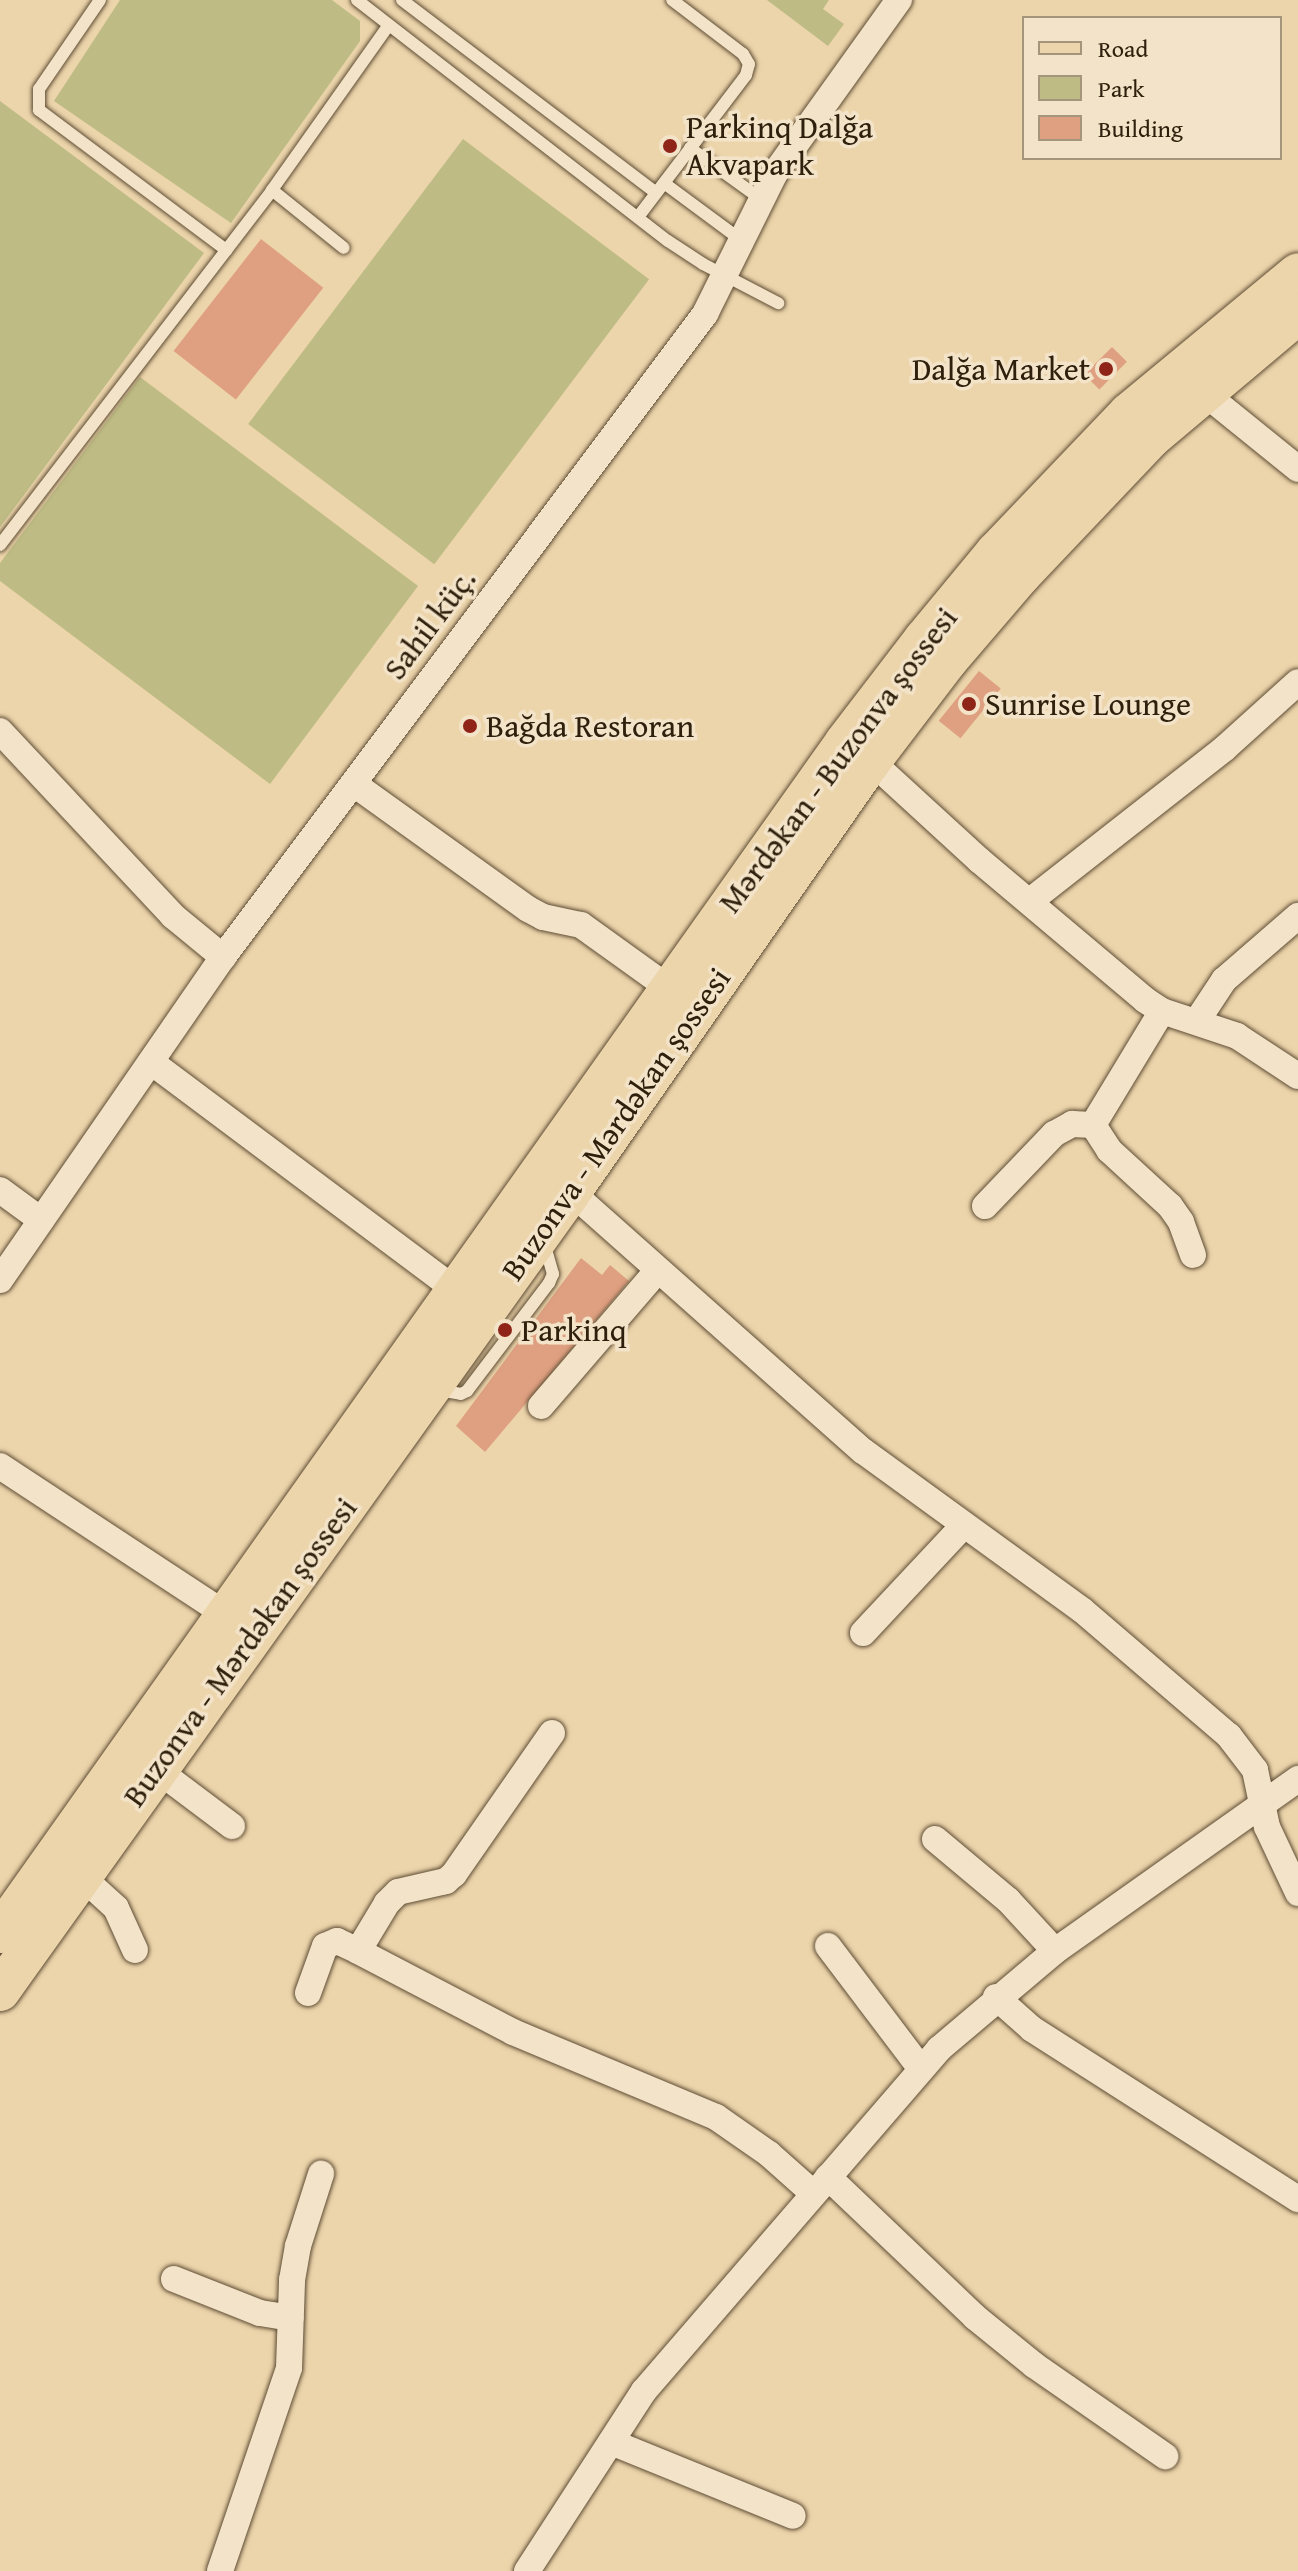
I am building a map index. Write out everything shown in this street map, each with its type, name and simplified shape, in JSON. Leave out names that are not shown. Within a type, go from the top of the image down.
[{"type":"main road","name":"Mərdəkan - Buzonva şossesi","points":[[0,1933],[224,1613],[457,1291],[845,742],[996,552],[1129,413],[1298,273]]},
{"type":"main road","name":"Buzonva - Mərdəkan şossesi","points":[[0,1991],[571,1192],[871,761],[948,660],[1100,488],[1203,392],[1298,314]]},
{"type":"street","name":"Sahil küç.","points":[[0,1280],[223,957],[705,314],[761,199],[794,143],[899,0]]},
{"type":"street","points":[[1203,392],[1298,469]]},
{"type":"street","points":[[1030,901],[1225,748],[1298,682]]},
{"type":"street","points":[[0,731],[173,916],[223,957]]},
{"type":"street","points":[[871,761],[979,860],[1162,1011],[1237,1036],[1298,1076]]},
{"type":"street","points":[[354,784],[528,909],[543,917],[581,925],[670,989]]},
{"type":"street","points":[[1197,1021],[1224,980],[1298,916]]},
{"type":"street","points":[[1093,1125],[1162,1011]]},
{"type":"street","points":[[151,1062],[457,1291]]},
{"type":"street","points":[[985,1206],[1054,1134],[1072,1124],[1093,1125]]},
{"type":"street","points":[[1093,1125],[1109,1150],[1170,1206],[1181,1222],[1193,1255]]},
{"type":"street","points":[[0,1190],[41,1220]]},
{"type":"street","points":[[571,1192],[863,1451],[1082,1610],[1229,1736],[1255,1770],[1276,1853],[1298,1893]]},
{"type":"street","points":[[541,1406],[658,1270]]},
{"type":"street","points":[[0,1466],[224,1613]]},
{"type":"street","points":[[863,1633],[963,1526]]},
{"type":"street","points":[[358,1951],[387,1903],[398,1892],[446,1881],[454,1874],[552,1733]]},
{"type":"street","points":[[156,1769],[232,1826]]},
{"type":"street","points":[[527,2571],[644,2391],[921,2069],[996,1997],[1055,1951],[1298,1779]]},
{"type":"street","points":[[935,1839],[1008,1900],[1055,1951]]},
{"type":"street","points":[[81,1876],[116,1908],[135,1950]]},
{"type":"street","points":[[308,1993],[320,1953],[325,1946],[337,1941],[513,2032],[716,2117],[821,2185],[1034,2365],[1165,2456]]},
{"type":"street","points":[[828,1946],[921,2069]]},
{"type":"street","points":[[996,1997],[1032,2029],[1298,2199]]},
{"type":"street","points":[[220,2571],[289,2368],[298,2246],[321,2174]]},
{"type":"street","points":[[174,2279],[260,2313],[291,2318]]},
{"type":"street","points":[[611,2442],[793,2516]]},
{"type":"lane","points":[[100,0],[39,89],[39,110],[226,250]]},
{"type":"lane","points":[[357,0],[638,217],[725,276],[778,303]]},
{"type":"lane","points":[[402,0],[660,188],[741,240]]},
{"type":"lane","points":[[638,217],[746,75],[749,64],[743,54],[672,0]]},
{"type":"lane","points":[[0,545],[272,190],[389,25]]},
{"type":"lane","points":[[690,148],[761,199]]},
{"type":"lane","points":[[272,190],[344,248]]},
{"type":"green space","points":[[120,0],[332,0],[360,21],[360,41],[231,223],[54,101]]},
{"type":"green space","points":[[767,0],[829,0],[823,9],[844,24],[828,46]]},
{"type":"green space","points":[[0,101],[204,253],[0,527]]},
{"type":"green space","points":[[463,139],[649,279],[434,564],[248,424]]},
{"type":"green space","points":[[140,377],[418,586],[270,784],[0,581],[0,563]]},
{"type":"building","points":[[261,239],[323,288],[236,400],[174,351]]},
{"type":"building","points":[[1112,347],[1127,362],[1099,389],[1084,375]]},
{"type":"building","points":[[979,671],[1001,689],[960,738],[939,721]]},
{"type":"building","points":[[581,1258],[602,1275],[610,1265],[629,1281],[485,1452],[456,1426]]},
{"type":"place","name":"Parkinq Dalğa Akvapark","points":[[670,146]]},
{"type":"place","name":"Dalğa Market","points":[[1106,369]]},
{"type":"place","name":"Sunrise Lounge","points":[[969,704]]},
{"type":"place","name":"Bağda Restoran","points":[[470,726]]},
{"type":"place","name":"Parkinq","points":[[505,1330]]}]
